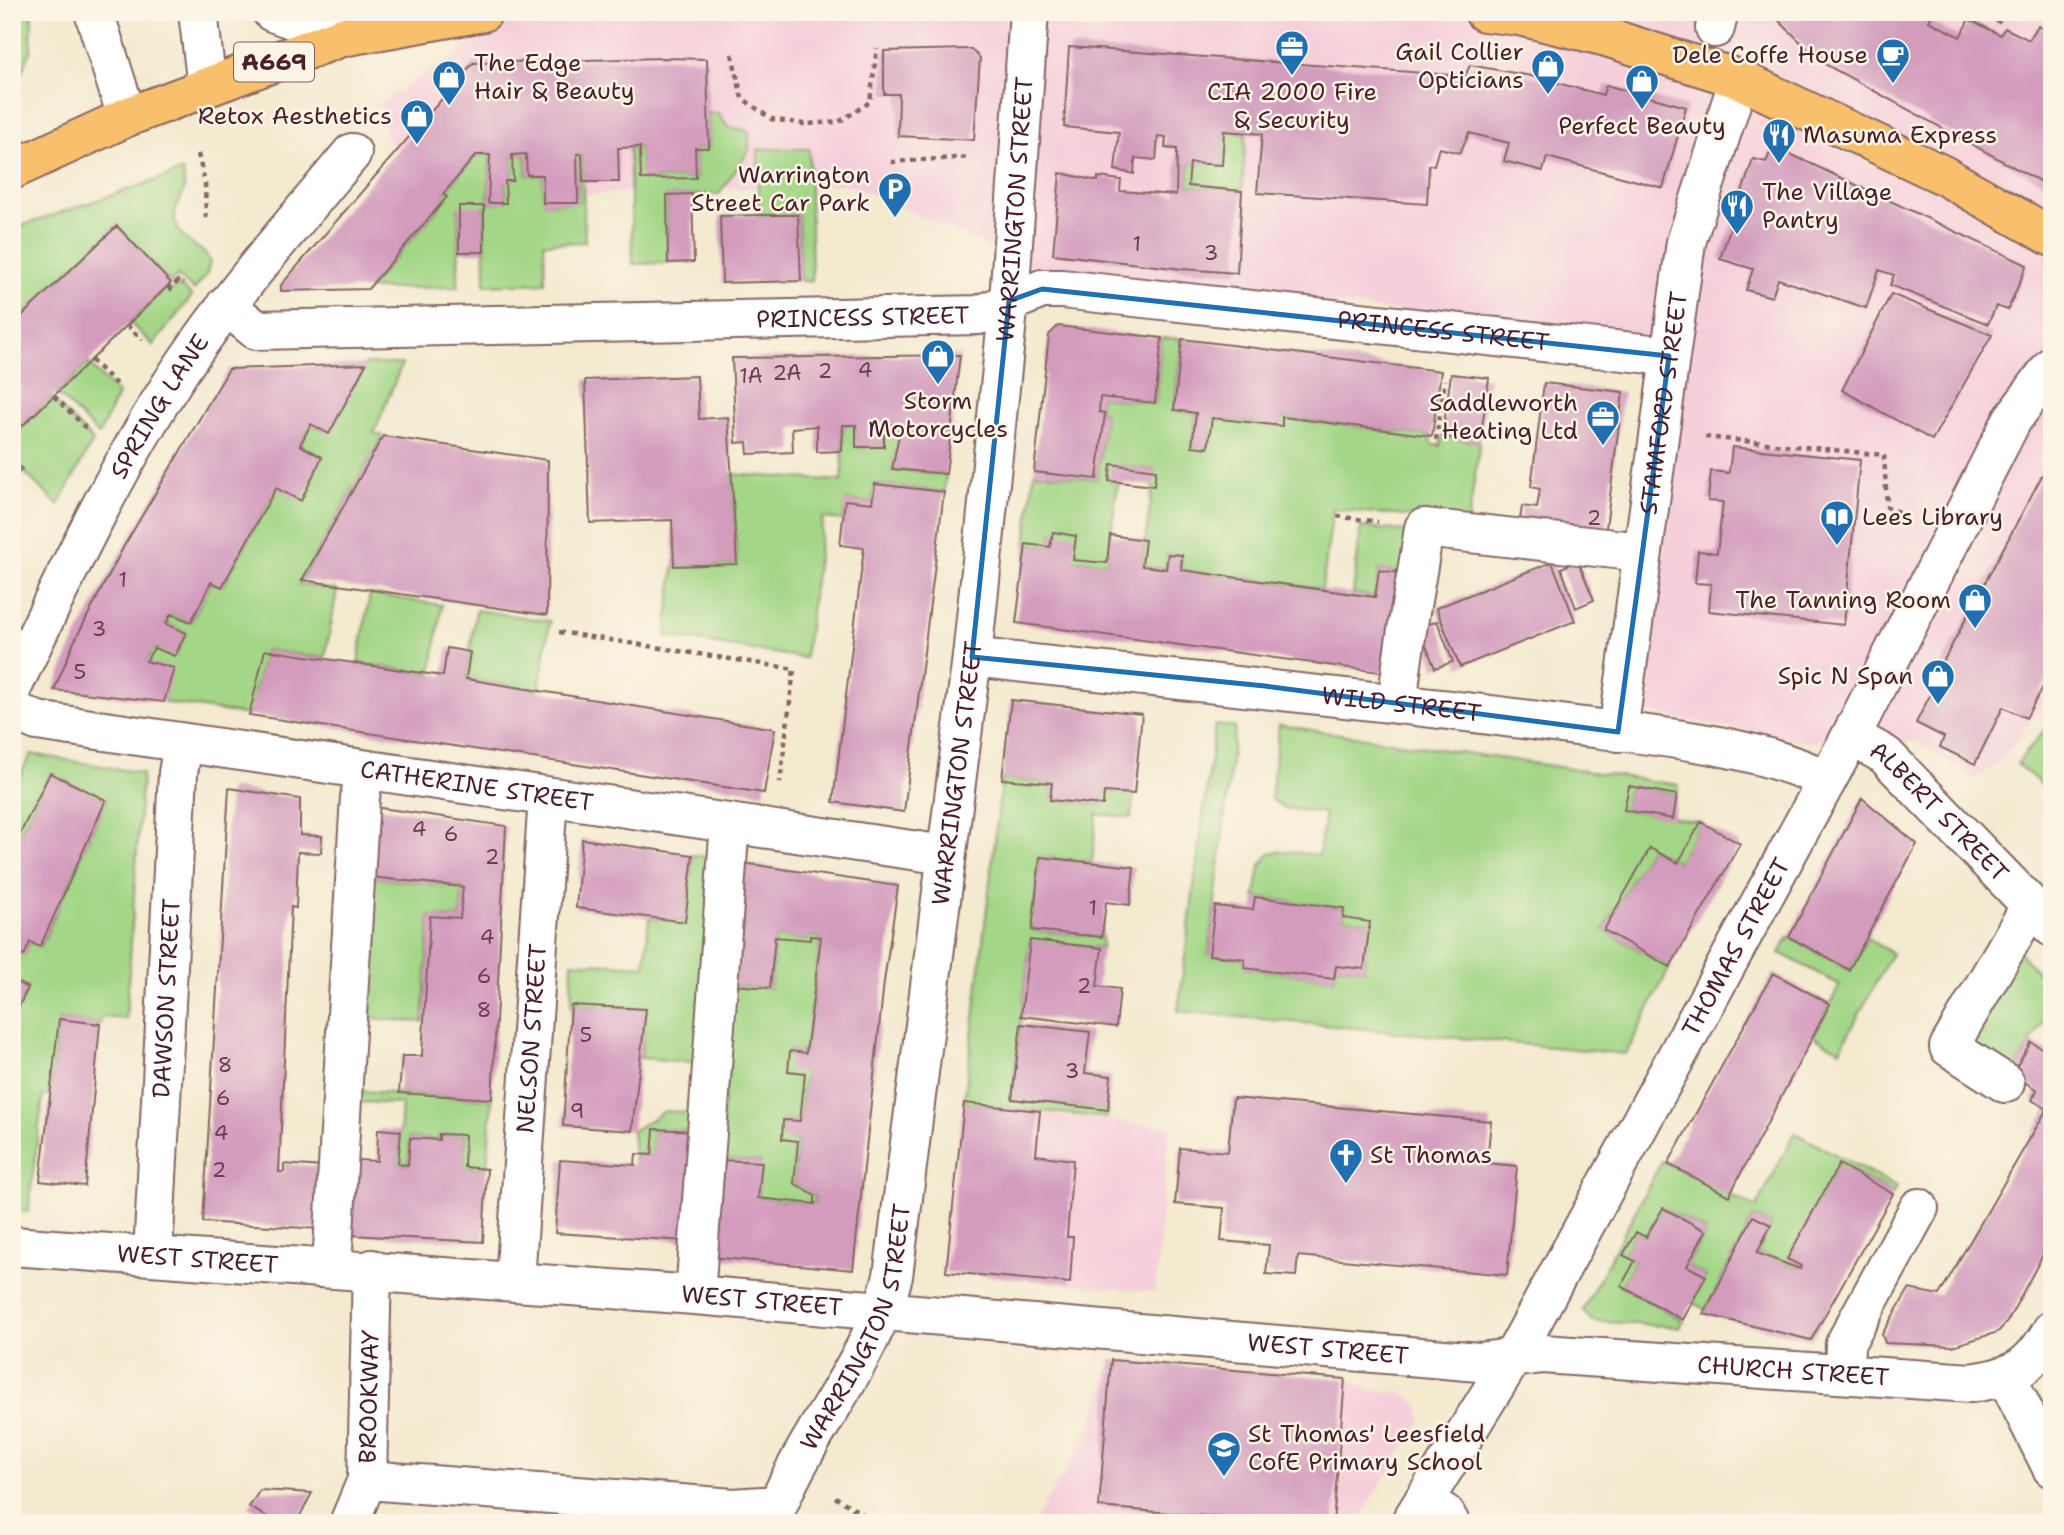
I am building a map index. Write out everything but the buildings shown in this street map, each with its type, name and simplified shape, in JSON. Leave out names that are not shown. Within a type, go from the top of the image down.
[{"type":"main road","name":"A669","points":[[12,170],[127,117],[342,37],[483,12]]},
{"type":"main road","points":[[1484,12],[1518,16],[1603,36],[1739,79],[1943,175],[2052,237]]},
{"type":"street","points":[[94,12],[127,117]]},
{"type":"street","points":[[198,12],[207,87]]},
{"type":"street","points":[[272,12],[342,37]]},
{"type":"street","name":"WARRINGTON STREET","points":[[586,1510],[778,1505],[792,1471],[884,1311],[893,1276],[972,657],[1009,301],[1029,12]]},
{"type":"street","name":"STAMFORD STREET","points":[[1618,732],[1686,242],[1739,79]]},
{"type":"street","name":"SPRING LANE","points":[[12,688],[58,589],[143,429],[226,305],[352,153]]},
{"type":"street","name":"PRINCESS STREET","points":[[226,305],[256,330],[979,315],[1042,289],[1062,289],[1669,356]]},
{"type":"street","name":"THOMAS STREET","points":[[1428,1515],[1827,780],[2012,420],[2052,366]]},
{"type":"street","points":[[1398,702],[1410,600],[1418,577],[1424,528],[1642,552]]},
{"type":"street","name":"WILD STREET","points":[[972,657],[1398,702],[1618,732],[1769,755],[1827,780]]},
{"type":"street","name":"CATHERINE STREET","points":[[12,710],[37,721],[183,744],[945,855]]},
{"type":"street","name":"ALBERT STREET","points":[[1850,736],[1885,755],[2042,916]]},
{"type":"street","name":"DAWSON STREET","points":[[153,1255],[178,773],[183,744]]},
{"type":"street","points":[[332,1266],[360,797],[365,772]]},
{"type":"street","name":"NELSON STREET","points":[[515,1281],[548,797]]},
{"type":"street","points":[[695,1294],[730,823]]},
{"type":"street","points":[[2006,1083],[1949,1047],[2042,916]]},
{"type":"street","points":[[1843,1374],[1844,1344],[1919,1208]]},
{"type":"street","name":"WEST STREET","points":[[12,1246],[332,1266],[695,1294],[1479,1362],[1513,1357]]},
{"type":"street","name":"BROOKWAY","points":[[349,1523],[366,1480],[372,1269]]},
{"type":"street","points":[[2052,1330],[2028,1363],[2007,1378],[2052,1468]]},
{"type":"street","name":"CHURCH STREET","points":[[1513,1357],[1543,1354],[1971,1383],[2007,1378]]},
{"type":"street","points":[[366,1480],[586,1510]]},
{"type":"path","points":[[732,54],[742,98],[771,119],[804,124],[839,122],[870,102],[877,48]]},
{"type":"path","points":[[198,154],[205,183],[206,219]]},
{"type":"path","points":[[891,162],[977,157]]},
{"type":"path","points":[[168,286],[171,289],[178,281]]},
{"type":"path","points":[[91,360],[118,385]]},
{"type":"path","points":[[1436,440],[1446,377]]},
{"type":"path","points":[[54,397],[93,435]]},
{"type":"path","points":[[1700,437],[1884,455],[1887,507],[1923,522]]},
{"type":"path","points":[[559,632],[794,669],[779,788]]},
{"type":"highlighted area","points":[[1042,289],[1062,289],[1669,356],[1618,732],[1265,686],[972,657],[1009,301]]},
{"type":"shaded area","points":[[479,12],[2052,12],[2052,693],[2002,760],[1975,779],[1917,742],[1809,742],[1646,713],[1695,270],[1648,338],[1050,273],[847,184],[466,199],[389,145],[380,103],[473,43]]},
{"type":"shaded area","points":[[962,1106],[1169,1127],[1155,1292],[941,1272]]},
{"type":"shaded area","name":"St Thomas' Leesfield CofE Primary School","points":[[1111,1360],[1345,1379],[1372,1390],[1401,1393],[1419,1407],[1421,1420],[1357,1523],[1033,1523],[1089,1433]]},
{"type":"green space","points":[[12,12],[32,12],[31,49],[12,97]]},
{"type":"green space","points":[[708,113],[718,113],[728,127],[749,131],[749,150],[719,194],[667,196],[668,263],[633,264],[629,148],[640,147],[642,179],[696,178],[695,148],[709,148]]},
{"type":"green space","points":[[1224,131],[1246,133],[1242,191],[1188,186],[1190,163],[1222,164]]},
{"type":"green space","points":[[758,149],[809,149],[812,281],[801,281],[798,215],[758,215]]},
{"type":"green space","points":[[526,154],[527,175],[543,175],[544,203],[578,202],[577,154],[582,154],[585,242],[544,243],[545,283],[485,285],[484,207],[459,207],[458,287],[368,289],[447,198],[443,194],[476,155],[490,155],[488,203],[506,202],[505,181],[513,180],[512,155]]},
{"type":"green space","points":[[183,171],[184,188],[175,221],[182,235],[210,261],[206,276],[194,290],[178,276],[171,283],[117,226],[12,325],[12,229]]},
{"type":"green space","points":[[179,284],[192,296],[153,345],[130,323],[166,288],[171,291]]},
{"type":"green space","points":[[1162,338],[1182,339],[1174,410],[1196,413],[1192,446],[1208,448],[1212,418],[1281,426],[1282,417],[1432,436],[1431,444],[1440,446],[1442,437],[1480,442],[1468,522],[1333,509],[1322,589],[1181,570],[1182,555],[1168,554],[1166,569],[1142,566],[1155,470],[1112,465],[1118,482],[1107,563],[1073,560],[1053,533],[1050,547],[1026,544],[1034,472],[1097,479],[1105,413],[1099,412],[1100,397],[1155,403]]},
{"type":"green space","points":[[88,363],[118,394],[99,435],[57,393]]},
{"type":"green space","points":[[366,364],[402,364],[374,433],[383,436],[299,584],[337,590],[325,658],[265,650],[249,715],[164,702],[146,661],[154,648],[176,655],[186,633],[166,624],[171,614],[191,622],[211,582],[223,586],[276,488],[322,457],[300,445],[311,424],[329,433]]},
{"type":"green space","points":[[51,398],[93,441],[58,505],[12,460],[12,426],[18,431]]},
{"type":"green space","points":[[843,425],[856,425],[857,447],[884,447],[884,425],[901,425],[893,469],[946,474],[944,492],[875,484],[872,503],[846,500],[843,520],[823,518],[805,658],[666,636],[674,566],[737,564],[731,474],[842,481]]},
{"type":"green space","points":[[1361,527],[1414,532],[1409,574],[1379,570],[1375,597],[1353,593]]},
{"type":"green space","points":[[370,594],[442,605],[431,674],[358,663]]},
{"type":"green space","points":[[476,610],[550,621],[539,690],[466,679]]},
{"type":"green space","points":[[2052,720],[2052,793],[2017,764]]},
{"type":"green space","points":[[1215,725],[1235,727],[1209,954],[1245,959],[1245,968],[1334,979],[1336,966],[1364,969],[1369,922],[1343,918],[1344,908],[1255,897],[1260,867],[1270,853],[1284,851],[1319,855],[1325,813],[1284,808],[1271,799],[1279,725],[1679,785],[1677,795],[1629,786],[1624,810],[1701,822],[1678,863],[1650,848],[1604,930],[1670,967],[1626,1054],[1178,1011]]},
{"type":"green space","points":[[31,754],[142,773],[126,1019],[102,1017],[100,1024],[59,1019],[50,1096],[43,1096],[28,1212],[12,1211],[12,1020],[28,988],[12,980],[12,954],[24,955],[30,942],[41,946],[106,800],[50,773],[19,835],[12,832],[12,791]]},
{"type":"green space","points":[[1002,779],[1052,783],[1051,800],[1102,805],[1104,792],[1134,794],[1131,818],[1097,814],[1092,862],[1040,857],[1032,930],[1102,937],[1102,948],[1030,941],[1012,1098],[1108,1110],[1107,1118],[964,1103]]},
{"type":"green space","points":[[693,855],[713,858],[701,1063],[641,1058],[645,1009],[571,1005],[572,962],[645,966],[649,918],[685,922]]},
{"type":"green space","points":[[370,877],[463,887],[460,918],[430,916],[423,1022],[362,1018]]},
{"type":"green space","points":[[810,936],[821,937],[806,1053],[790,1051],[805,1073],[800,1121],[783,1120],[782,1138],[798,1141],[794,1183],[815,1196],[815,1204],[758,1198],[761,1162],[719,1160],[733,985],[770,988],[775,937],[809,940]]},
{"type":"green space","points":[[1789,937],[1849,970],[1867,938],[1892,953],[1840,1050],[1813,1036],[1840,985],[1780,953]]},
{"type":"green space","points":[[2018,951],[2052,988],[2052,1007],[2012,1074],[1962,1045]]},
{"type":"green space","points":[[359,1091],[492,1099],[487,1169],[464,1167],[465,1135],[439,1135],[439,1140],[410,1138],[408,1165],[398,1164],[402,1104],[358,1102]]},
{"type":"green space","points":[[665,1111],[697,1113],[695,1131],[654,1129],[652,1155],[636,1154],[635,1165],[632,1131]]},
{"type":"green space","points":[[1795,1133],[1897,1187],[1893,1194],[1839,1164],[1788,1259],[1801,1266],[1800,1269],[1757,1253],[1771,1225],[1753,1216],[1706,1310],[1692,1302],[1706,1276],[1687,1266],[1706,1231],[1663,1208],[1646,1237],[1636,1232],[1624,1254],[1635,1261],[1621,1286],[1683,1320],[1679,1327],[1592,1321],[1583,1310],[1662,1161],[1756,1208]]},
{"type":"place","name":"CIA 2000 Fire & Security","points":[[1292,77]]},
{"type":"place","name":"Dele Coffe House","points":[[1893,85]]},
{"type":"place","name":"Gail Collier Opticians","points":[[1548,96]]},
{"type":"place","name":"The Edge Hair & Beauty","points":[[449,107]]},
{"type":"place","name":"Perfect Beauty","points":[[1642,111]]},
{"type":"place","name":"Retox Aesthetics","points":[[417,146]]},
{"type":"place","name":"Masuma Express","points":[[1779,165]]},
{"type":"place","name":"Warrington Street Car Park","points":[[895,219]]},
{"type":"place","name":"The Village Pantry","points":[[1737,236]]},
{"type":"place","name":"Storm Motorcycles","points":[[938,386]]},
{"type":"place","name":"Saddleworth Heating Ltd","points":[[1603,447]]},
{"type":"place","name":"Lees Library","points":[[1837,547]]},
{"type":"place","name":"The Tanning Room","points":[[1975,630]]},
{"type":"place","name":"Spic N Span","points":[[1938,706]]},
{"type":"place","name":"St Thomas","points":[[1346,1185]]},
{"type":"place","name":"St Thomas' Leesfield CofE Primary School","points":[[1224,1478]]}]
